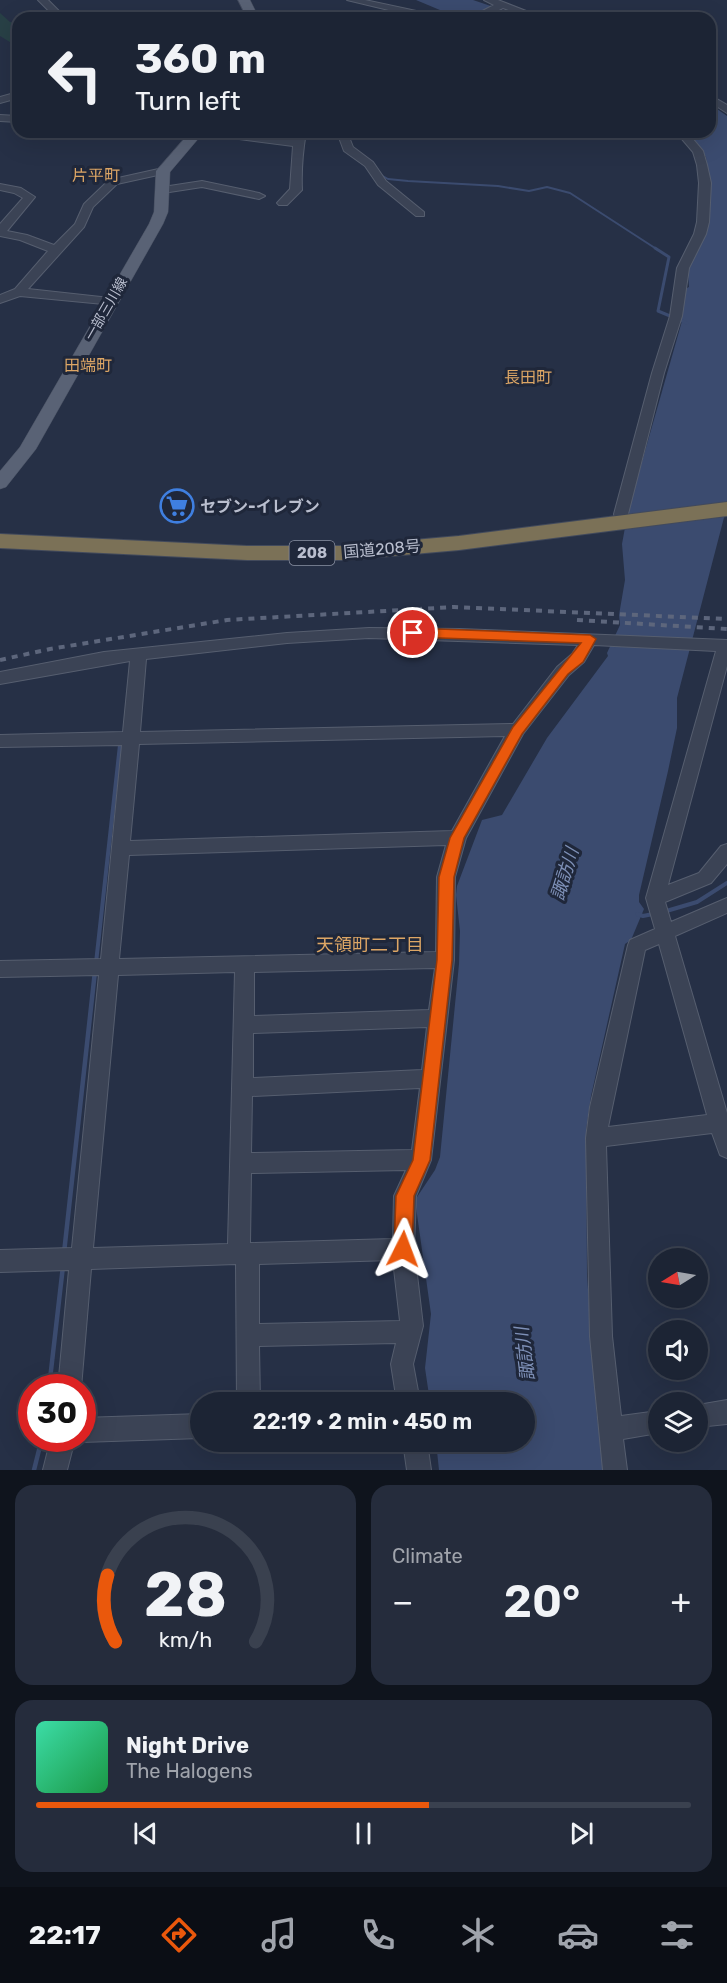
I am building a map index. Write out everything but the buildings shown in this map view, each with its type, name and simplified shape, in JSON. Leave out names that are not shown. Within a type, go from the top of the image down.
[{"type":"highway","name":"国道208号","points":[[0,541],[247,553],[345,553],[459,543],[727,509]]},
{"type":"main road","points":[[163,171],[192,138]]},
{"type":"main road","name":"一部三川線","points":[[0,483],[27,448],[156,224],[161,212],[163,171]]},
{"type":"street","points":[[43,0],[55,12]]},
{"type":"street","points":[[352,0],[408,12]]},
{"type":"street","points":[[401,0],[430,12]]},
{"type":"street","points":[[489,0],[522,12]]},
{"type":"street","points":[[487,12],[502,5]]},
{"type":"street","points":[[283,203],[296,190],[296,160],[301,138]]},
{"type":"street","points":[[344,138],[348,148],[369,164],[382,183],[420,214]]},
{"type":"street","points":[[626,521],[621,514],[658,373],[676,315],[683,268],[700,234],[703,222],[705,183],[702,165],[698,150],[687,138]]},
{"type":"street","points":[[19,292],[80,225],[88,206],[113,182],[163,171]]},
{"type":"street","points":[[163,190],[202,184],[259,196]]},
{"type":"street","points":[[0,187],[17,190],[28,196],[20,210],[0,232]]},
{"type":"street","points":[[0,232],[23,237],[55,250]]},
{"type":"street","points":[[0,299],[19,292],[110,302]]},
{"type":"street","points":[[0,678],[62,664],[139,654],[287,638],[369,633],[460,634],[726,645],[655,898],[724,1123],[727,1148]]},
{"type":"street","points":[[406,1392],[402,1364],[412,1326],[403,1249],[405,1196],[421,1160],[445,960],[446,877],[457,838],[517,730],[564,671],[578,658],[590,639]]},
{"type":"street","points":[[70,1374],[108,968],[133,738],[139,654]]},
{"type":"street","points":[[0,741],[517,730]]},
{"type":"street","points":[[122,848],[457,838]]},
{"type":"street","points":[[655,898],[705,878],[727,851]]},
{"type":"street","points":[[615,1470],[601,1336],[596,1138],[600,1107],[637,945],[727,905]]},
{"type":"street","points":[[0,969],[445,960]]},
{"type":"street","points":[[245,965],[241,1163],[248,1392]]},
{"type":"street","points":[[244,1025],[438,1018]]},
{"type":"street","points":[[243,1087],[431,1079]]},
{"type":"street","points":[[596,1138],[724,1123]]},
{"type":"street","points":[[241,1163],[421,1160]]},
{"type":"street","points":[[0,1261],[403,1249]]},
{"type":"street","points":[[248,1335],[411,1332]]},
{"type":"street","points":[[708,1415],[727,1412]]},
{"type":"street","points":[[610,1429],[648,1423]]},
{"type":"street","points":[[96,1430],[190,1426]]},
{"type":"street","points":[[55,1470],[60,1452]]},
{"type":"street","points":[[416,1452],[419,1470]]},
{"type":"green space","points":[[0,13],[12,22],[12,43],[0,36]]},
{"type":"water","points":[[416,0],[473,0],[508,12],[445,12]]},
{"type":"water","name":"諏訪川","points":[[716,108],[727,116],[727,506],[677,698],[677,728],[639,895],[639,902],[644,909],[631,940],[625,944],[591,1096],[586,1130],[587,1275],[597,1417],[604,1470],[439,1470],[437,1452],[535,1452],[535,1392],[429,1392],[425,1368],[431,1314],[415,1200],[435,1170],[440,1157],[459,964],[460,931],[457,886],[482,820],[502,815],[547,738],[608,656],[607,653],[620,625],[619,615],[625,580],[622,544],[628,511],[682,321],[679,320],[683,290],[689,287],[688,273],[695,251],[704,238],[709,218],[710,192],[706,157],[692,138],[716,138]]},
{"type":"waterway","points":[[379,174],[388,179],[408,181],[498,186],[529,191],[547,187],[570,193],[658,250]]},
{"type":"waterway","points":[[655,248],[669,257],[658,311],[687,323]]},
{"type":"waterway","points":[[96,963],[120,745]]},
{"type":"waterway","points":[[663,912],[697,902],[727,883]]},
{"type":"waterway","points":[[637,914],[643,916],[653,914]]},
{"type":"waterway","points":[[64,1253],[95,971]]},
{"type":"waterway","points":[[51,1374],[63,1266]]},
{"type":"waterway","points":[[34,1470],[38,1452]]},
{"type":"railway","points":[[0,660],[50,649],[227,620],[454,607],[727,619]]},
{"type":"railway","points":[[577,620],[727,629]]},
{"type":"place","name":"セブン-イレブン","points":[[177,506]]},
{"type":"district","name":"片平町","points":[[96,175]]},
{"type":"district","name":"田端町","points":[[88,365]]},
{"type":"district","name":"長田町","points":[[528,377]]},
{"type":"district","name":"天領町二丁目","points":[[370,945]]},
{"type":"route","points":[[403,1249],[405,1196],[421,1160],[445,960],[446,877],[457,838],[517,730],[564,671],[578,658],[590,639],[413,633]]}]
